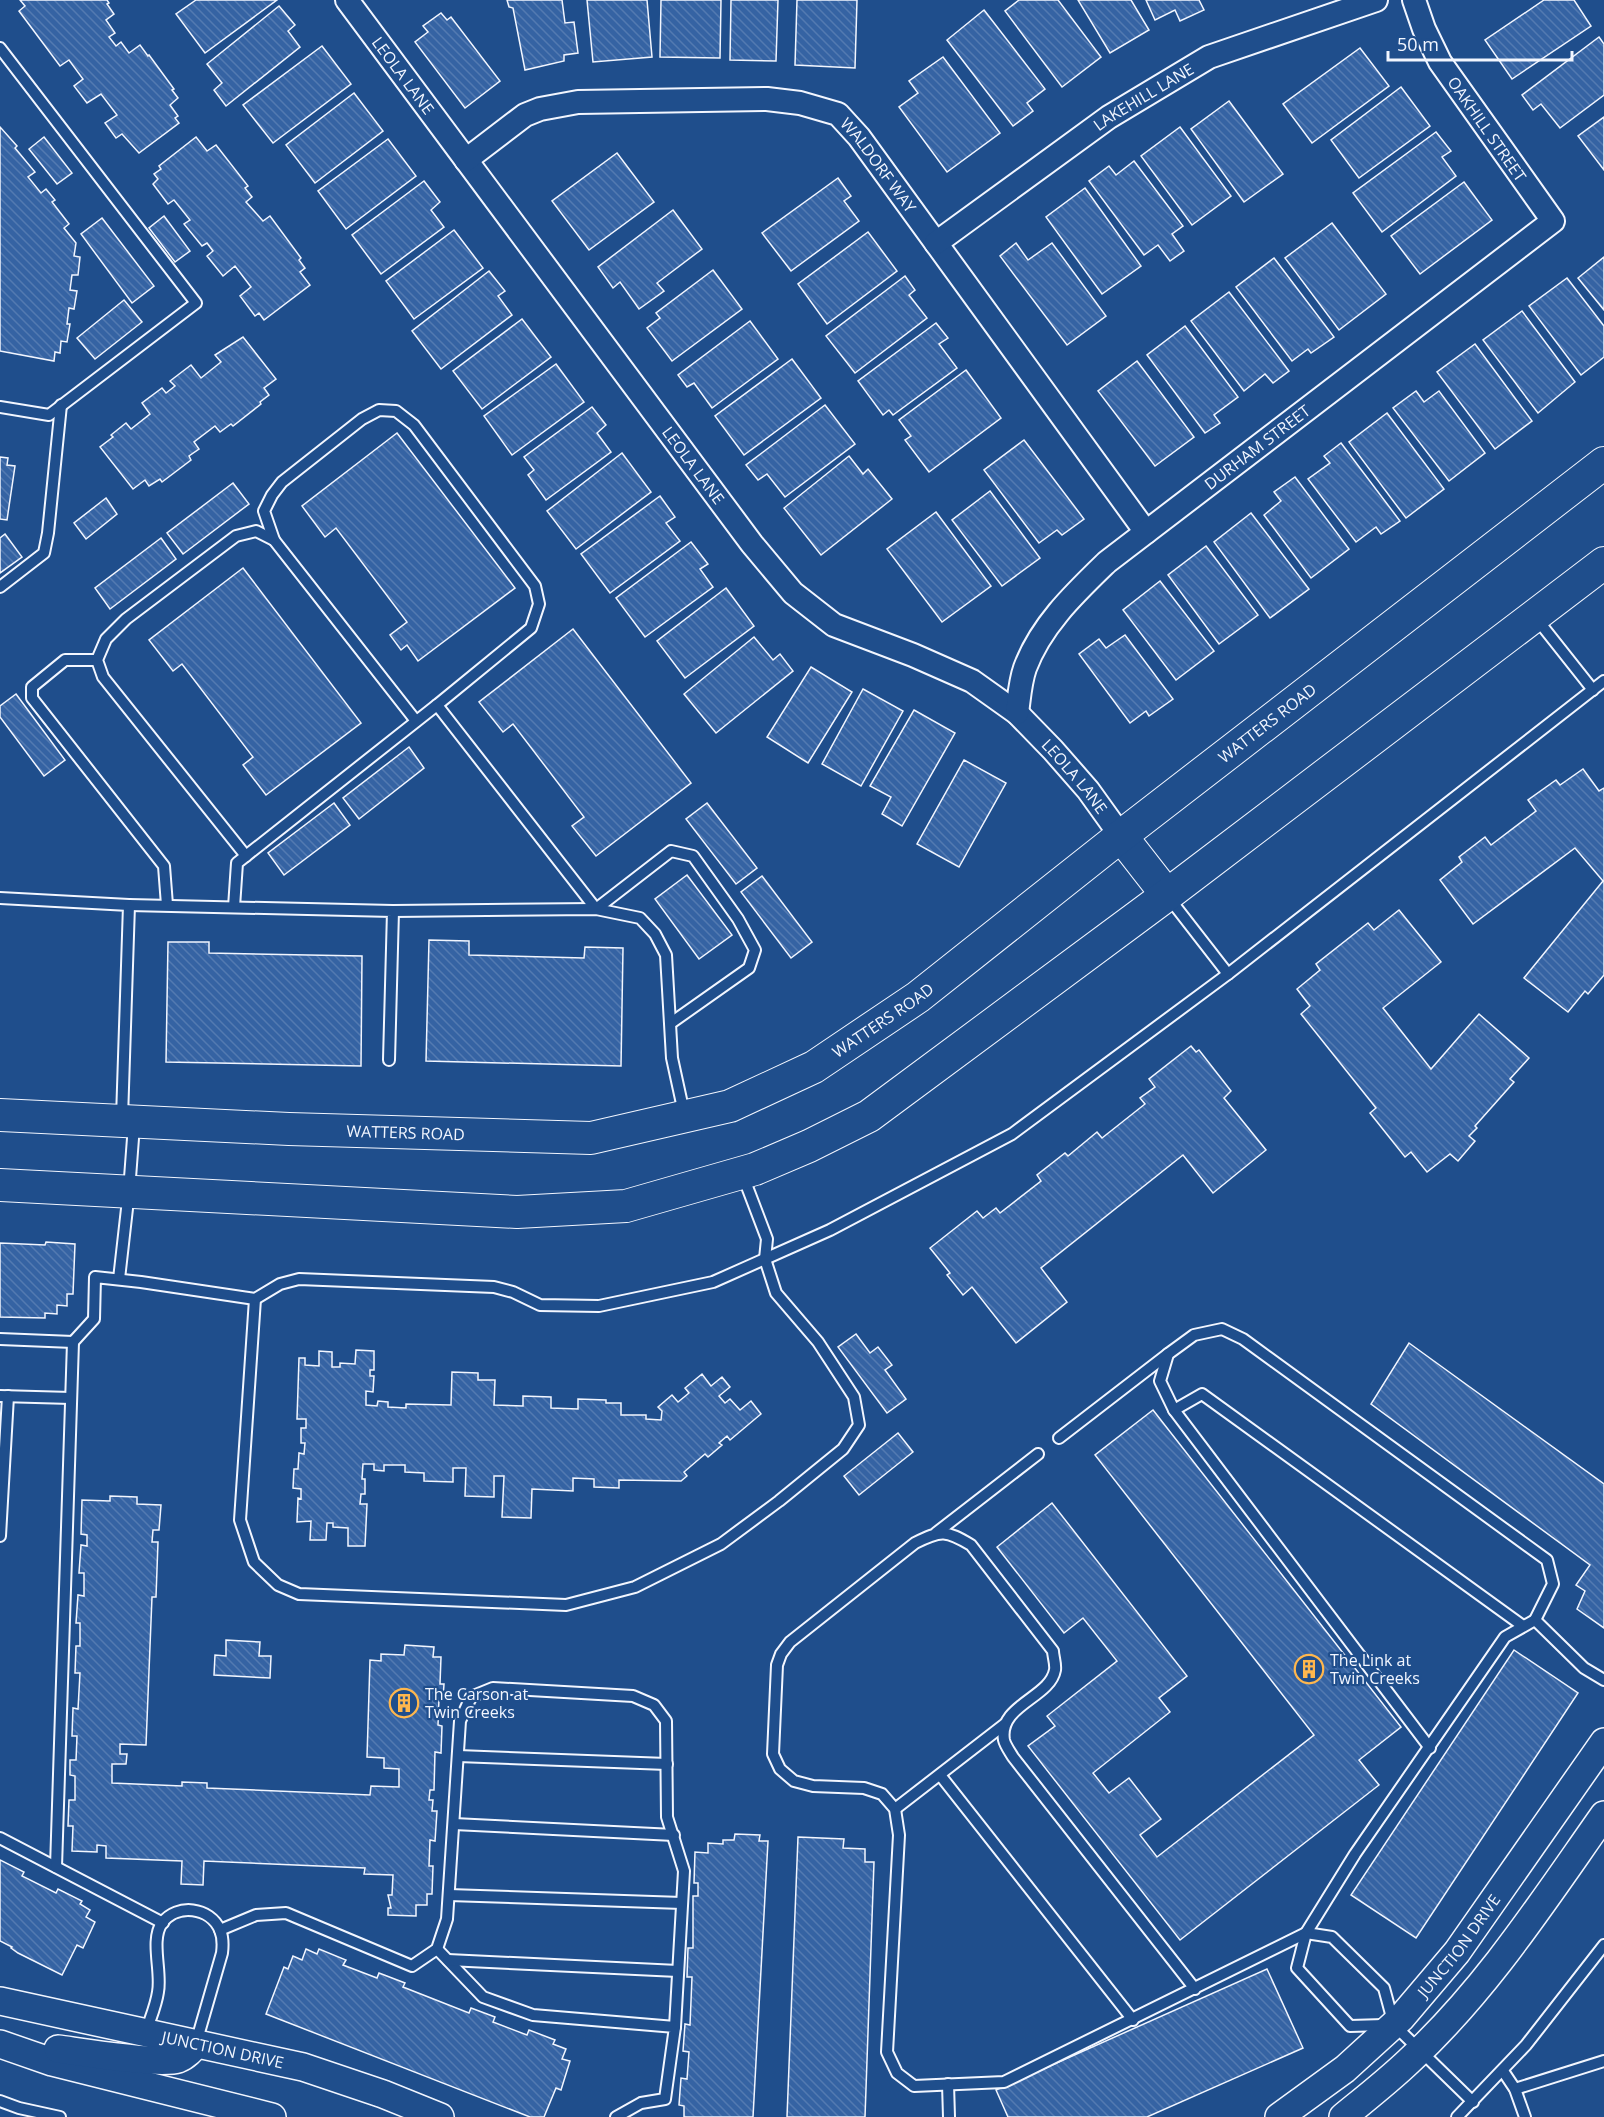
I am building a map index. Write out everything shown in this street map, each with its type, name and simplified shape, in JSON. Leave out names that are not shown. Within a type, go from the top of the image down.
[{"type":"main road","name":"WATTERS ROAD","points":[[0,1115],[289,1129],[591,1138],[730,1106],[814,1067],[918,998],[1122,836],[1604,463]]},
{"type":"main road","points":[[0,1185],[517,1212],[626,1206],[742,1173],[809,1146],[869,1116],[1167,895],[1604,563]]},
{"type":"main road","points":[[1122,836],[1167,895]]},
{"type":"street","name":"LEOLA LANE","points":[[347,0],[752,544],[793,593],[834,625],[913,654],[972,681],[1017,713],[1088,790],[1122,836]]},
{"type":"street","name":"LAKEHILL LANE","points":[[936,243],[1109,117],[1209,57],[1376,0]]},
{"type":"street","name":"OAKHILL STREET","points":[[1414,0],[1440,62],[1553,220]]},
{"type":"street","name":"WALDORF WAY","points":[[466,160],[525,115],[540,109],[578,102],[767,99],[800,104],[838,114],[859,137],[1146,532]]},
{"type":"street","name":"DURHAM STREET","points":[[1017,713],[1025,668],[1043,632],[1099,570],[1553,220]]},
{"type":"street","name":"JUNCTION DRIVE","points":[[1279,2117],[1345,2069],[1394,2025],[1456,1952],[1604,1742]]},
{"type":"street","points":[[1343,2117],[1419,2051],[1453,2016],[1514,1942],[1604,1815]]},
{"type":"street","name":"JUNCTION DRIVE","points":[[0,2001],[303,2067],[383,2094],[440,2117]]},
{"type":"street","points":[[0,2043],[163,2060],[180,2058],[196,2044]]},
{"type":"street","points":[[0,2043],[52,2062],[272,2117]]},
{"type":"lane","points":[[0,48],[196,303],[49,415],[0,407]]},
{"type":"lane","points":[[0,587],[44,553],[61,405]]},
{"type":"lane","points":[[234,907],[237,863],[437,705],[531,628],[539,604],[535,586],[414,425],[396,411],[379,410],[362,419],[282,483],[272,495],[264,511],[274,540],[416,721]]},
{"type":"lane","points":[[246,856],[103,677],[98,660],[106,639],[126,619],[236,536],[256,531],[274,540]]},
{"type":"lane","points":[[1534,616],[1593,690]]},
{"type":"lane","points":[[98,660],[65,660],[32,687],[32,698],[164,866],[167,906]]},
{"type":"lane","points":[[56,1867],[73,1342],[94,1319],[96,1277],[255,1299],[280,1284],[299,1279],[494,1287],[513,1292],[540,1305],[599,1306],[713,1282],[830,1230],[1011,1134],[1228,974],[1604,681]]},
{"type":"lane","points":[[437,705],[596,909]]},
{"type":"lane","points":[[596,909],[671,851],[693,856],[738,919],[755,950],[749,968],[671,1023]]},
{"type":"lane","points":[[1167,895],[1228,974]]},
{"type":"lane","points":[[0,898],[129,905],[393,911],[596,909],[640,918],[655,934],[666,955],[672,1058],[684,1117]]},
{"type":"lane","points":[[119,1280],[129,1191],[129,905]]},
{"type":"lane","points":[[389,1060],[393,911]]},
{"type":"lane","points":[[255,1299],[240,1520],[254,1562],[278,1585],[299,1594],[566,1605],[635,1587],[721,1544],[843,1449],[859,1425],[854,1397],[818,1342],[776,1293],[765,1259],[767,1239],[742,1173]]},
{"type":"lane","points":[[1059,1438],[1194,1335],[1222,1329],[1243,1339],[1547,1560],[1553,1584],[1535,1620],[1505,1636],[1355,1854],[1306,1933],[1297,1968],[1350,2026],[1394,2025]]},
{"type":"lane","points":[[0,1339],[73,1342]]},
{"type":"lane","points":[[1168,1354],[1160,1381],[1174,1410],[1430,1748]]},
{"type":"lane","points":[[1174,1410],[1202,1394],[1523,1626]]},
{"type":"lane","points":[[0,1536],[4,1396],[71,1398]]},
{"type":"lane","points":[[1038,1454],[936,1533],[915,1543],[790,1642],[781,1654],[777,1665],[773,1754],[780,1769],[794,1781],[813,1786],[864,1788],[882,1794],[895,1809],[898,1835],[887,2052],[897,2073],[914,2086],[1004,2082],[1306,1933],[1332,1937],[1384,1988],[1394,2025],[1473,2102]]},
{"type":"lane","points":[[895,1809],[1005,1724],[1016,1710],[1046,1685],[1055,1670],[1053,1651],[971,1545],[954,1535],[936,1533]]},
{"type":"lane","points":[[1535,1620],[1584,1668],[1604,1680]]},
{"type":"lane","points":[[220,1930],[256,1915],[286,1913],[412,1966],[437,1948],[447,1919],[460,1721],[471,1697],[493,1688],[633,1696],[654,1704],[666,1721],[667,1816],[684,1871],[675,2027],[665,2099],[641,2103],[616,2117]]},
{"type":"lane","points":[[1005,1724],[1004,1740],[1013,1757],[1195,1989]]},
{"type":"lane","points":[[458,1756],[667,1764]]},
{"type":"lane","points":[[940,1775],[1133,2020]]},
{"type":"lane","points":[[454,1824],[674,1834]]},
{"type":"lane","points":[[0,1838],[163,1923]]},
{"type":"lane","points":[[449,1895],[682,1903]]},
{"type":"lane","points":[[146,2032],[159,1991],[157,1934],[171,1915],[193,1910],[204,1913],[214,1920],[223,1941],[222,1953],[196,2044]]},
{"type":"lane","points":[[1456,2117],[1526,2045],[1604,1945]]},
{"type":"lane","points":[[437,1948],[483,1997],[533,2015],[675,2027]]},
{"type":"lane","points":[[448,1960],[678,1971]]},
{"type":"lane","points":[[1515,2089],[1604,2061]]},
{"type":"lane","points":[[1503,2071],[1515,2089],[1525,2117]]},
{"type":"lane","points":[[948,2084],[949,2117]]},
{"type":"lane","points":[[0,2101],[60,2117]]},
{"type":"building","points":[[20,0],[107,0],[114,14],[106,20],[115,33],[109,37],[116,46],[121,42],[129,53],[140,45],[149,55],[178,98],[170,105],[178,116],[175,118],[179,123],[139,153],[122,134],[116,138],[105,123],[117,115],[101,94],[87,103],[74,86],[83,79],[69,60],[60,66],[19,11],[25,6]]},
{"type":"building","points":[[196,0],[277,0],[205,53],[176,14]]},
{"type":"building","points":[[507,0],[562,0],[565,23],[574,22],[578,53],[564,55],[564,61],[525,70],[513,8],[509,7]]},
{"type":"building","points":[[587,0],[647,0],[652,57],[593,62]]},
{"type":"building","points":[[661,0],[721,0],[720,58],[660,57]]},
{"type":"building","points":[[731,0],[778,0],[776,61],[730,60]]},
{"type":"building","points":[[797,0],[857,0],[855,68],[795,65]]},
{"type":"building","points":[[1019,0],[1058,0],[1101,57],[1062,87],[1005,11]]},
{"type":"building","points":[[1078,0],[1131,0],[1149,30],[1110,53]]},
{"type":"building","points":[[1146,0],[1199,0],[1204,10],[1180,21],[1175,10],[1155,20]]},
{"type":"building","points":[[1544,0],[1574,0],[1591,26],[1512,79],[1485,40]]},
{"type":"building","points":[[279,6],[295,25],[288,31],[300,47],[226,106],[214,90],[222,83],[207,64]]},
{"type":"building","points":[[984,10],[1045,89],[1027,103],[1033,111],[1013,126],[947,40]]},
{"type":"building","points":[[441,13],[447,20],[451,17],[500,81],[465,108],[415,42],[428,32],[423,26]]},
{"type":"building","points":[[1599,37],[1604,44],[1604,95],[1560,128],[1541,104],[1533,110],[1522,95]]},
{"type":"building","points":[[322,46],[351,84],[273,143],[243,105]]},
{"type":"building","points":[[1360,48],[1389,86],[1312,143],[1283,104]]},
{"type":"building","points":[[943,57],[1000,133],[947,172],[899,107],[918,93],[909,81]]},
{"type":"building","points":[[1401,87],[1430,126],[1359,178],[1331,140]]},
{"type":"building","points":[[354,93],[383,131],[315,183],[286,145]]},
{"type":"building","points":[[1229,101],[1283,174],[1244,202],[1191,129]]},
{"type":"building","points":[[1604,117],[1604,170],[1578,136]]},
{"type":"building","points":[[0,127],[35,172],[28,177],[41,193],[46,189],[55,200],[52,202],[69,224],[64,228],[76,243],[74,256],[80,257],[78,275],[72,275],[70,290],[77,291],[74,309],[69,308],[67,324],[70,324],[67,342],[61,341],[60,353],[55,352],[54,361],[0,351]]},
{"type":"building","points":[[1180,127],[1231,196],[1192,225],[1141,156]]},
{"type":"building","points":[[1436,132],[1451,151],[1442,157],[1456,176],[1382,232],[1353,193]]},
{"type":"building","points":[[44,137],[72,173],[57,184],[29,149]]},
{"type":"building","points":[[196,137],[207,151],[216,145],[248,186],[245,188],[252,197],[246,202],[263,221],[270,216],[301,258],[299,260],[305,268],[300,272],[310,285],[264,320],[259,313],[255,316],[240,296],[251,287],[235,266],[223,276],[207,256],[213,251],[207,243],[202,246],[184,224],[190,220],[174,200],[168,204],[153,184],[158,179],[154,174],[161,169],[159,166]]},
{"type":"building","points":[[388,139],[416,176],[346,229],[318,191]]},
{"type":"building","points":[[617,153],[654,202],[589,250],[552,201]]},
{"type":"building","points":[[1134,161],[1183,226],[1172,234],[1184,251],[1170,261],[1158,245],[1144,255],[1089,181],[1109,166],[1116,175]]},
{"type":"building","points":[[838,178],[851,196],[844,201],[859,221],[791,271],[762,233]]},
{"type":"building","points":[[424,181],[440,202],[431,210],[444,227],[381,274],[352,235]]},
{"type":"building","points":[[1464,182],[1492,220],[1420,274],[1391,236]]},
{"type":"building","points":[[1085,188],[1141,266],[1102,294],[1046,217]]},
{"type":"building","points":[[673,210],[702,249],[657,283],[664,291],[639,309],[620,282],[613,288],[598,267]]},
{"type":"building","points":[[164,216],[190,251],[175,262],[149,228]]},
{"type":"building","points":[[102,218],[154,286],[132,303],[81,234]]},
{"type":"building","points":[[1332,223],[1386,294],[1339,330],[1285,258]]},
{"type":"building","points":[[454,230],[483,268],[414,319],[386,281]]},
{"type":"building","points":[[868,232],[897,271],[827,324],[798,284]]},
{"type":"building","points":[[1016,243],[1028,260],[1052,243],[1106,316],[1067,345],[1000,256]]},
{"type":"building","points":[[1604,257],[1604,310],[1578,278]]},
{"type":"building","points":[[1274,258],[1334,337],[1311,353],[1308,349],[1292,361],[1236,287]]},
{"type":"building","points":[[713,270],[742,309],[672,361],[647,328],[660,318],[656,313]]},
{"type":"building","points":[[489,271],[505,291],[498,296],[512,315],[441,369],[412,331]]},
{"type":"building","points":[[905,276],[915,290],[909,295],[927,318],[855,373],[826,336]]},
{"type":"building","points":[[1567,278],[1604,326],[1604,357],[1581,375],[1529,306]]},
{"type":"building","points":[[1229,292],[1289,371],[1273,383],[1265,374],[1244,391],[1191,321]]},
{"type":"building","points":[[124,300],[142,322],[95,359],[77,338]]},
{"type":"building","points":[[1522,311],[1575,382],[1538,413],[1483,340]]},
{"type":"building","points":[[522,319],[551,357],[482,409],[453,371]]},
{"type":"building","points":[[750,321],[778,359],[712,408],[694,383],[687,387],[678,375]]},
{"type":"building","points":[[936,323],[948,338],[939,344],[957,368],[893,415],[889,410],[883,415],[858,381]]},
{"type":"building","points":[[1185,326],[1238,397],[1214,415],[1220,423],[1205,433],[1147,355]]},
{"type":"building","points":[[243,337],[276,379],[264,388],[269,395],[233,426],[231,424],[220,432],[215,426],[194,442],[199,449],[189,456],[191,460],[162,482],[160,479],[149,486],[145,480],[133,489],[100,447],[126,423],[131,429],[150,414],[142,403],[162,388],[166,393],[175,386],[170,381],[191,365],[201,378],[221,362],[215,355]]},
{"type":"building","points":[[1475,344],[1532,421],[1495,449],[1437,372]]},
{"type":"building","points":[[792,359],[821,398],[744,455],[715,416]]},
{"type":"building","points":[[1137,361],[1194,437],[1155,466],[1098,391]]},
{"type":"building","points":[[556,364],[584,402],[512,455],[484,416]]},
{"type":"building","points":[[966,370],[1001,418],[929,472],[905,440],[911,436],[899,420]]},
{"type":"building","points":[[1416,391],[1424,402],[1439,391],[1485,453],[1449,481],[1393,408]]},
{"type":"building","points":[[825,405],[855,444],[785,497],[767,474],[758,480],[746,465]]},
{"type":"building","points":[[592,407],[606,425],[597,433],[611,452],[546,500],[528,475],[534,470],[524,457]]},
{"type":"building","points":[[1387,413],[1444,489],[1406,518],[1349,442]]},
{"type":"building","points":[[397,433],[515,588],[418,661],[407,645],[401,650],[390,635],[407,622],[336,528],[325,537],[302,506]]},
{"type":"building","points":[[1024,440],[1084,519],[1062,535],[1057,530],[1039,543],[984,470]]},
{"type":"building","points":[[1341,443],[1400,521],[1381,534],[1376,527],[1356,542],[1308,479],[1330,463],[1324,456]]},
{"type":"building","points":[[622,453],[651,492],[576,549],[547,511]]},
{"type":"building","points":[[849,456],[863,474],[868,469],[892,499],[821,555],[784,508]]},
{"type":"building","points":[[0,457],[8,458],[7,465],[15,466],[7,520],[0,519]]},
{"type":"building","points":[[1295,477],[1349,549],[1311,578],[1264,515],[1281,501],[1274,492]]},
{"type":"building","points":[[233,483],[249,504],[183,554],[167,533]]},
{"type":"building","points":[[990,491],[1040,558],[1002,586],[952,520]]},
{"type":"building","points":[[660,496],[675,517],[666,523],[680,541],[610,593],[581,554]]},
{"type":"building","points":[[106,498],[117,514],[86,539],[74,523]]},
{"type":"building","points":[[936,512],[991,586],[942,622],[887,549]]},
{"type":"building","points":[[1251,513],[1309,589],[1270,618],[1214,542]]},
{"type":"building","points":[[5,534],[22,557],[0,573],[0,538]]},
{"type":"building","points":[[161,538],[176,559],[110,609],[95,588]]},
{"type":"building","points":[[691,542],[708,564],[700,569],[713,587],[645,637],[616,598]]},
{"type":"building","points":[[1206,546],[1258,615],[1219,644],[1168,575]]},
{"type":"building","points":[[243,568],[361,723],[266,795],[243,765],[253,757],[182,664],[173,671],[149,640]]},
{"type":"building","points":[[1160,581],[1214,651],[1176,680],[1123,610]]},
{"type":"building","points":[[726,588],[754,626],[685,678],[657,641]]},
{"type":"building","points":[[573,629],[691,783],[596,856],[572,826],[584,817],[513,724],[503,732],[479,702]]},
{"type":"building","points":[[1125,635],[1173,699],[1149,716],[1146,711],[1130,723],[1079,654],[1099,639],[1106,648]]},
{"type":"building","points":[[754,637],[773,660],[780,654],[793,671],[716,733],[684,694]]},
{"type":"building","points":[[811,667],[852,692],[808,763],[767,737]]},
{"type":"building","points":[[863,689],[903,711],[861,786],[822,764]]},
{"type":"building","points":[[16,694],[65,760],[44,776],[0,717],[0,706]]},
{"type":"building","points":[[914,710],[955,733],[902,826],[882,814],[891,797],[870,786]]},
{"type":"building","points":[[409,747],[424,768],[359,819],[343,798]]},
{"type":"building","points":[[964,760],[1006,783],[959,867],[917,844]]},
{"type":"building","points":[[1583,769],[1599,791],[1604,788],[1604,975],[1588,994],[1585,991],[1568,1012],[1524,978],[1603,881],[1575,848],[1473,924],[1440,880],[1462,862],[1459,857],[1485,837],[1491,845],[1536,811],[1528,800],[1556,780],[1560,785]]},
{"type":"building","points":[[334,803],[350,825],[284,875],[268,853]]},
{"type":"building","points":[[707,803],[757,868],[736,884],[686,819]]},
{"type":"building","points":[[687,875],[732,935],[699,959],[655,899]]},
{"type":"building","points":[[762,876],[812,942],[791,958],[741,892]]},
{"type":"building","points":[[1399,910],[1441,962],[1383,1008],[1431,1069],[1479,1014],[1529,1058],[1510,1079],[1514,1082],[1475,1126],[1477,1128],[1469,1136],[1475,1141],[1458,1161],[1450,1154],[1427,1172],[1411,1152],[1405,1157],[1370,1113],[1376,1108],[1301,1014],[1310,1006],[1297,989],[1320,970],[1316,964],[1368,923],[1374,930]]},
{"type":"building","points":[[429,940],[469,941],[469,955],[584,958],[585,947],[623,948],[621,1066],[426,1061]]},
{"type":"building","points":[[168,942],[209,942],[209,953],[362,956],[361,1066],[166,1062]]},
{"type":"building","points":[[1191,1046],[1196,1052],[1199,1050],[1231,1091],[1224,1098],[1266,1150],[1213,1193],[1183,1155],[1041,1268],[1067,1302],[1016,1343],[972,1287],[963,1295],[947,1275],[950,1273],[930,1248],[977,1211],[983,1218],[996,1208],[1000,1213],[1041,1181],[1037,1175],[1065,1153],[1068,1156],[1097,1132],[1102,1138],[1145,1104],[1140,1098],[1155,1087],[1149,1079]]},
{"type":"building","points":[[46,1242],[75,1244],[73,1294],[67,1294],[67,1306],[57,1305],[57,1314],[45,1313],[45,1318],[0,1317],[0,1243],[45,1245]]},
{"type":"building","points":[[856,1334],[870,1353],[878,1347],[892,1365],[885,1370],[906,1399],[887,1413],[838,1347]]},
{"type":"building","points":[[1409,1343],[1604,1484],[1604,1628],[1577,1609],[1585,1591],[1576,1585],[1590,1565],[1371,1404]]},
{"type":"building","points":[[356,1350],[374,1351],[374,1370],[370,1370],[370,1376],[374,1376],[373,1392],[366,1391],[366,1405],[377,1406],[378,1401],[388,1402],[388,1407],[406,1408],[406,1404],[451,1405],[452,1372],[478,1373],[478,1380],[495,1380],[494,1405],[523,1406],[523,1396],[551,1397],[551,1408],[578,1409],[578,1399],[606,1400],[606,1403],[621,1403],[621,1415],[646,1415],[646,1419],[661,1420],[662,1411],[658,1407],[672,1395],[678,1402],[689,1393],[685,1388],[702,1374],[711,1386],[722,1377],[730,1387],[719,1396],[725,1403],[730,1399],[740,1410],[751,1401],[761,1414],[730,1440],[727,1436],[719,1443],[722,1445],[708,1457],[705,1454],[684,1472],[687,1476],[681,1481],[619,1480],[619,1488],[594,1487],[594,1479],[573,1478],[573,1491],[532,1489],[531,1518],[502,1517],[504,1476],[494,1476],[494,1497],[465,1496],[466,1468],[453,1468],[453,1482],[424,1481],[424,1473],[405,1472],[405,1465],[384,1465],[384,1471],[374,1470],[374,1464],[363,1464],[362,1479],[365,1479],[365,1494],[361,1494],[360,1504],[367,1504],[365,1546],[348,1546],[348,1528],[333,1527],[333,1523],[327,1523],[326,1540],[310,1540],[311,1521],[297,1522],[298,1498],[301,1499],[301,1489],[293,1488],[294,1469],[298,1469],[299,1453],[304,1454],[305,1443],[301,1443],[301,1428],[306,1428],[306,1419],[297,1419],[299,1358],[305,1358],[305,1365],[319,1366],[319,1351],[332,1352],[332,1367],[340,1367],[340,1363],[355,1364]]},
{"type":"building","name":"The Link at Twin Creeks","points":[[1153,1410],[1401,1727],[1359,1760],[1379,1785],[1180,1940],[1028,1746],[1055,1726],[1047,1716],[1117,1661],[1083,1618],[1064,1633],[997,1547],[1052,1503],[1187,1676],[1159,1698],[1170,1712],[1093,1773],[1109,1793],[1129,1778],[1161,1819],[1140,1835],[1157,1857],[1314,1735],[1095,1455]]},
{"type":"building","points":[[898,1433],[913,1452],[859,1495],[844,1476]]},
{"type":"building","name":"The Carson at Twin Creeks","points":[[110,1496],[137,1497],[137,1504],[161,1505],[159,1530],[153,1530],[152,1542],[158,1542],[156,1597],[152,1597],[146,1745],[120,1744],[120,1754],[127,1754],[126,1764],[112,1764],[112,1783],[182,1786],[182,1782],[207,1783],[207,1788],[370,1795],[371,1786],[399,1787],[399,1769],[384,1768],[384,1758],[367,1757],[370,1660],[381,1661],[381,1654],[404,1655],[405,1645],[434,1647],[433,1657],[441,1657],[440,1684],[444,1684],[443,1698],[439,1698],[438,1725],[442,1726],[441,1753],[435,1752],[434,1790],[430,1790],[429,1800],[433,1800],[432,1811],[437,1811],[435,1841],[430,1840],[429,1866],[433,1866],[432,1894],[427,1894],[427,1905],[416,1905],[416,1916],[388,1915],[388,1908],[391,1908],[388,1895],[392,1895],[393,1875],[364,1874],[365,1868],[204,1861],[203,1885],[181,1884],[182,1861],[106,1858],[106,1846],[97,1845],[97,1852],[72,1851],[73,1826],[68,1826],[69,1800],[75,1800],[75,1776],[70,1775],[70,1760],[76,1760],[77,1736],[72,1736],[73,1708],[78,1709],[80,1673],[75,1673],[76,1646],[80,1646],[80,1623],[76,1623],[78,1595],[84,1596],[84,1573],[79,1573],[81,1545],[87,1546],[87,1535],[81,1534],[82,1500],[110,1501]]},
{"type":"building","points":[[226,1640],[260,1642],[259,1656],[271,1656],[270,1678],[214,1675],[215,1655],[226,1656]]},
{"type":"building","points":[[1514,1650],[1578,1693],[1416,1938],[1351,1895]]},
{"type":"building","points":[[735,1834],[760,1835],[759,1841],[768,1841],[753,2117],[684,2117],[684,2106],[679,2105],[681,2078],[687,2079],[689,2052],[683,2051],[685,2024],[690,2025],[692,1977],[687,1977],[688,1948],[693,1948],[693,1896],[698,1896],[698,1883],[694,1883],[695,1852],[708,1853],[708,1843],[723,1844],[723,1840],[734,1840]]},
{"type":"building","points":[[798,1837],[844,1839],[843,1848],[865,1849],[865,1862],[874,1862],[865,2117],[787,2117]]},
{"type":"building","points":[[0,1860],[24,1872],[22,1876],[56,1893],[58,1889],[82,1901],[80,1904],[90,1910],[86,1917],[95,1922],[83,1948],[77,1945],[62,1975],[18,1953],[0,1941]]},
{"type":"building","points":[[306,1949],[317,1954],[319,1949],[346,1960],[343,1965],[377,1978],[379,1973],[405,1983],[403,1987],[469,2013],[471,2008],[495,2017],[493,2022],[527,2035],[529,2030],[555,2040],[553,2044],[566,2049],[562,2059],[570,2061],[561,2090],[556,2088],[544,2117],[530,2117],[266,2014],[284,1967],[288,1969],[293,1956],[302,1960]]},
{"type":"building","points":[[1267,1969],[1303,2048],[1147,2117],[1008,2117],[996,2090]]},
{"type":"place","name":"The Link at Twin Creeks","points":[[1309,1669]]},
{"type":"place","name":"The Carson at Twin Creeks","points":[[404,1703]]}]
